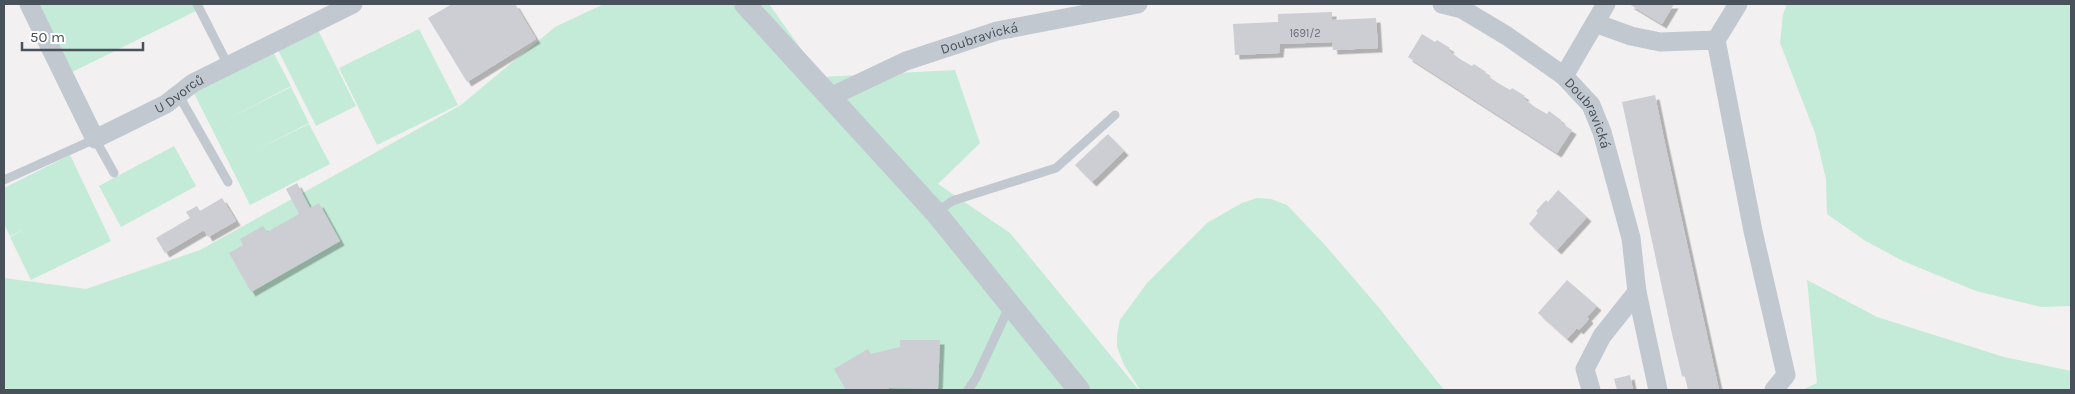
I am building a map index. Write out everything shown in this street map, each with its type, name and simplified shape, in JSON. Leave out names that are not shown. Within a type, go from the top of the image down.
[{"type":"street","points":[[28,4],[95,139]]},
{"type":"street","name":"U Dvorců","points":[[95,139],[166,104],[193,83],[353,4]]},
{"type":"street","points":[[745,4],[936,214],[1079,390]]},
{"type":"street","name":"Doubravická","points":[[830,97],[906,61],[997,31],[1138,4]]},
{"type":"street","name":"Doubravická","points":[[1442,4],[1462,9],[1507,36],[1564,76],[1591,105],[1602,132],[1631,238],[1637,292],[1658,390]]},
{"type":"street","points":[[1564,76],[1606,4]]},
{"type":"street","points":[[1738,4],[1716,40],[1753,232],[1786,374],[1774,390]]},
{"type":"street","points":[[1596,22],[1631,36],[1660,42],[1716,40]]},
{"type":"street","points":[[1590,390],[1585,369],[1602,336],[1637,292]]},
{"type":"lane","points":[[197,4],[228,65]]},
{"type":"lane","points":[[178,94],[228,182]]},
{"type":"lane","points":[[936,214],[952,201],[1056,168],[1114,115]]},
{"type":"lane","points":[[95,139],[114,173]]},
{"type":"lane","name":"U Dvorců","points":[[4,180],[95,139]]},
{"type":"lane","points":[[968,390],[976,378],[1010,305]]},
{"type":"green space","points":[[38,4],[193,4],[196,11],[70,73]]},
{"type":"green space","points":[[604,4],[769,4],[821,77],[955,70],[980,143],[938,184],[1010,233],[1139,390],[4,390],[4,278],[86,289],[200,250],[461,105],[555,27]]},
{"type":"green space","points":[[1787,4],[2071,4],[2071,306],[2041,307],[1976,291],[1903,261],[1864,240],[1827,214],[1826,179],[1815,133],[1780,43],[1783,14]]},
{"type":"green space","points":[[317,28],[356,106],[316,126],[277,48]]},
{"type":"green space","points":[[419,29],[458,105],[377,145],[339,68]]},
{"type":"green space","points":[[272,50],[291,86],[224,121],[291,87],[309,123],[250,153],[309,124],[330,164],[250,205],[193,91]]},
{"type":"green space","points":[[174,146],[196,186],[121,227],[99,186]]},
{"type":"green space","points":[[70,155],[111,241],[31,280],[10,237],[25,229],[10,236],[4,224],[4,188]]},
{"type":"green space","points":[[1257,198],[1271,199],[1287,205],[1325,245],[1380,309],[1444,390],[1140,390],[1124,365],[1117,347],[1120,320],[1147,283],[1207,223],[1242,203]]},
{"type":"green space","points":[[1807,280],[1877,317],[2004,357],[2071,371],[2071,390],[1802,390],[1817,383]]},
{"type":"building","points":[[452,4],[515,4],[536,39],[467,82],[428,18]]},
{"type":"building","points":[[1629,4],[1674,4],[1662,24]]},
{"type":"building","points":[[1332,12],[1332,20],[1376,18],[1378,48],[1333,50],[1332,42],[1280,44],[1279,53],[1235,55],[1233,24],[1278,22],[1278,14]]},
{"type":"building","points":[[1422,34],[1450,48],[1448,50],[1460,59],[1472,66],[1474,64],[1498,83],[1510,90],[1512,88],[1525,96],[1523,98],[1535,107],[1547,114],[1549,111],[1561,120],[1560,122],[1572,130],[1557,153],[1408,57]]},
{"type":"building","points":[[1655,95],[1719,390],[1688,390],[1685,377],[1682,376],[1672,334],[1622,102]]},
{"type":"building","points":[[1108,134],[1124,151],[1092,182],[1075,165]]},
{"type":"building","points":[[297,183],[310,208],[319,203],[340,241],[251,292],[229,253],[243,245],[240,239],[263,226],[267,232],[299,214],[286,189]]},
{"type":"building","points":[[1558,190],[1587,217],[1557,250],[1529,224],[1538,213],[1536,211],[1546,200],[1548,202]]},
{"type":"building","points":[[222,198],[236,221],[208,237],[204,230],[165,253],[156,238],[190,218],[186,212],[197,206],[200,211]]},
{"type":"building","points":[[1567,280],[1597,306],[1579,330],[1577,328],[1567,339],[1538,313]]},
{"type":"building","points":[[900,340],[940,340],[938,389],[889,388],[890,390],[846,390],[834,369],[868,349],[871,354],[900,347]]},
{"type":"building","points":[[1630,375],[1633,390],[1617,390],[1614,379]]}]
